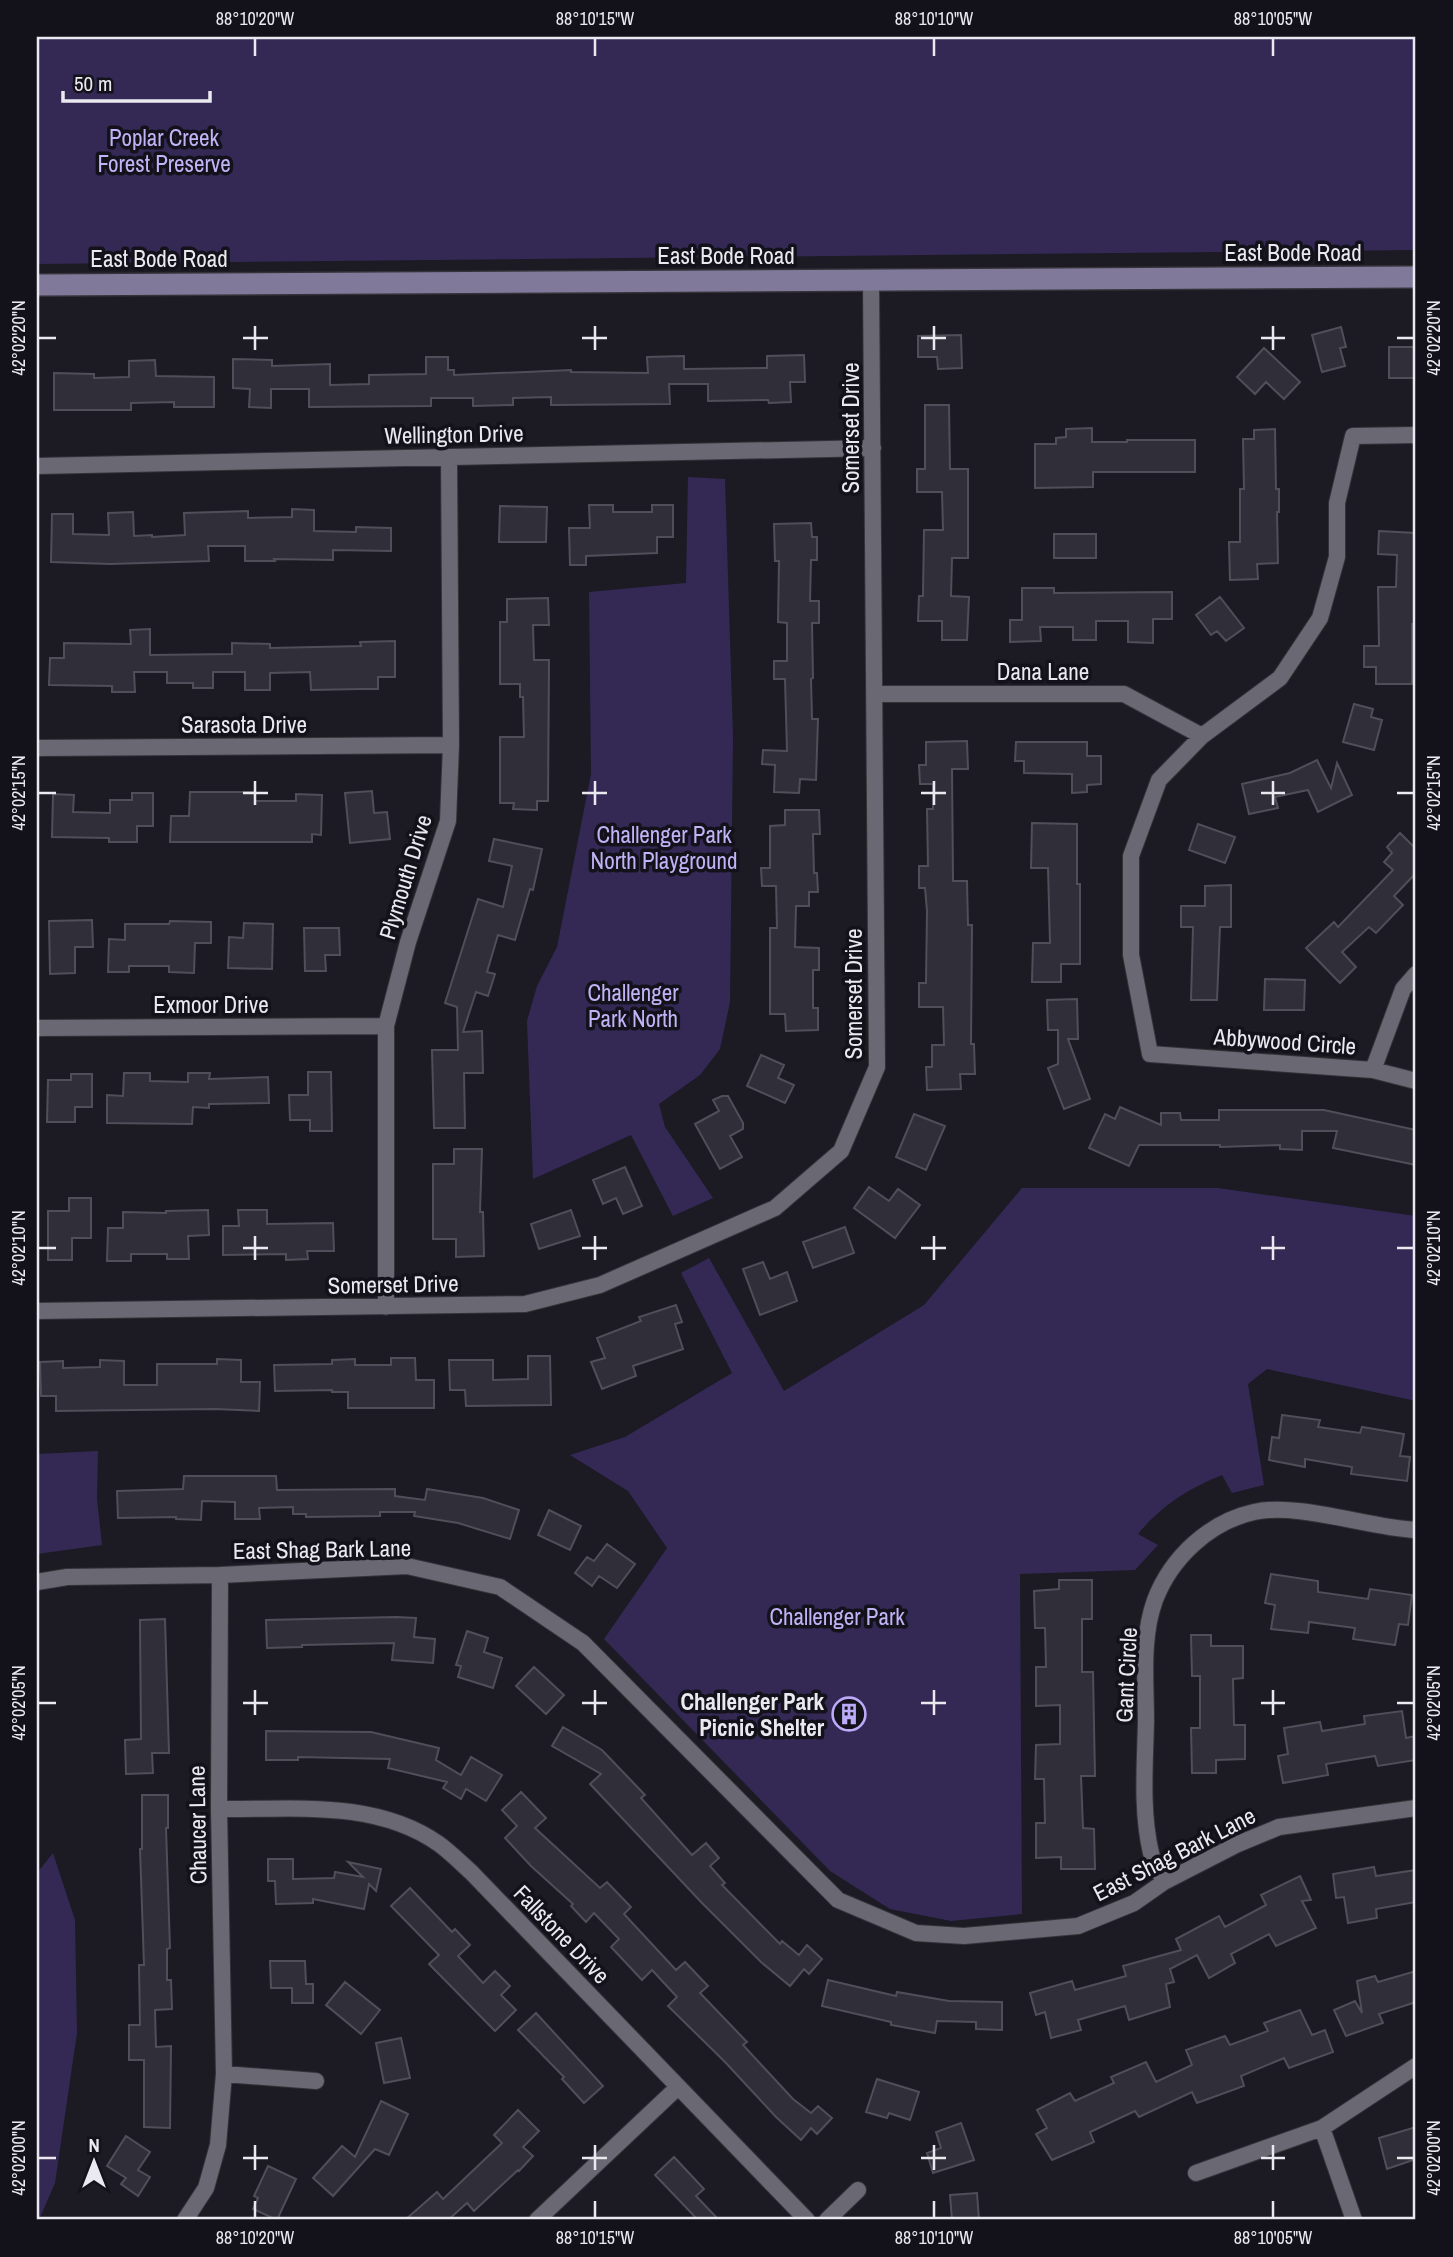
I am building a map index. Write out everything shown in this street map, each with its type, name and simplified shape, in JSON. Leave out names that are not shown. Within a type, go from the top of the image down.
[{"type":"street","name":"East Bode Road","points":[[37,285],[1416,277]]},
{"type":"street","name":"Somerset Drive","points":[[37,1311],[525,1304],[600,1285],[775,1208],[841,1151],[877,1067],[871,281]]},
{"type":"street","points":[[1202,736],[1280,678],[1320,618],[1337,557],[1337,503],[1353,436],[1416,435]]},
{"type":"street","name":"Wellington Drive","points":[[37,466],[873,448]]},
{"type":"street","name":"Plymouth Drive","points":[[386,1307],[386,1026],[408,942],[448,821],[451,745],[449,457]]},
{"type":"street","name":"Dana Lane","points":[[874,694],[1124,694],[1202,736]]},
{"type":"street","name":"Abbywood Circle","points":[[1202,736],[1159,780],[1131,856],[1131,955],[1150,1054],[1373,1070],[1416,1081]]},
{"type":"street","name":"Sarasota Drive","points":[[37,748],[451,745]]},
{"type":"street","points":[[1373,1070],[1403,989],[1416,974]]},
{"type":"street","name":"Exmoor Drive","points":[[37,1028],[386,1026]]},
{"type":"street","name":"Gant Circle","points":[[1164,1882],[1152,1856],[1145,1812],[1146,1655],[1155,1600],[1181,1557],[1199,1537],[1253,1512],[1280,1510],[1416,1530]]},
{"type":"street","name":"East Shag Bark Lane","points":[[37,1583],[67,1577],[220,1575],[407,1566],[500,1587],[583,1643],[838,1900],[916,1933],[964,1936],[1078,1926],[1134,1903],[1164,1882],[1238,1844],[1279,1827],[1416,1808]]},
{"type":"street","name":"Chaucer Lane","points":[[185,2220],[206,2188],[218,2145],[224,2074],[219,1809],[220,1575]]},
{"type":"street","name":"Fallstone Drive","points":[[219,1809],[340,1810],[366,1813],[409,1827],[439,1844],[471,1872],[807,2220]]},
{"type":"street","points":[[1196,2174],[1322,2128],[1416,2066]]},
{"type":"street","points":[[224,2074],[316,2081]]},
{"type":"street","points":[[537,2220],[677,2088]]},
{"type":"street","points":[[1322,2128],[1354,2220]]},
{"type":"street","points":[[827,2220],[858,2190]]},
{"type":"green space","name":"Poplar Creek Forest Preserve","points":[[37,37],[1416,37],[1416,250],[37,264]]},
{"type":"green space","name":"Challenger Park North","points":[[688,477],[725,479],[733,737],[730,1002],[720,1049],[700,1075],[659,1104],[665,1127],[713,1198],[673,1216],[631,1135],[533,1179],[527,1021],[537,986],[557,947],[591,774],[589,592],[686,583]]},
{"type":"green space","name":"Challenger Park","points":[[1022,1188],[1218,1188],[1416,1216],[1416,1401],[1267,1369],[1248,1384],[1264,1485],[1232,1493],[1222,1475],[1176,1499],[1138,1534],[1158,1545],[1135,1570],[1020,1574],[1022,1914],[951,1921],[890,1909],[830,1871],[604,1639],[667,1548],[628,1491],[570,1455],[625,1437],[732,1373],[681,1273],[709,1258],[784,1391],[924,1305]]},
{"type":"green space","points":[[98,1451],[97,1499],[102,1545],[37,1554],[37,1454]]},
{"type":"green space","points":[[53,1853],[75,1920],[77,2033],[55,2183],[37,2220],[37,1873]]},
{"type":"building","points":[[1341,327],[1346,347],[1340,348],[1345,366],[1322,372],[1312,335]]},
{"type":"building","points":[[961,335],[962,368],[938,369],[937,357],[918,357],[918,336]]},
{"type":"building","points":[[1389,347],[1416,347],[1416,378],[1389,378]]},
{"type":"building","points":[[1264,348],[1300,382],[1284,399],[1266,382],[1255,394],[1237,377]]},
{"type":"building","points":[[804,355],[805,382],[790,382],[791,402],[708,401],[708,384],[669,384],[670,404],[551,405],[551,397],[513,398],[513,405],[473,406],[473,398],[431,398],[431,406],[309,407],[309,389],[271,389],[271,408],[249,407],[250,389],[233,388],[233,359],[272,360],[272,366],[330,364],[330,385],[369,384],[369,375],[426,374],[426,357],[448,357],[448,370],[454,370],[454,375],[571,370],[648,373],[647,357],[684,356],[684,369],[767,368],[767,356]]},
{"type":"building","points":[[155,360],[156,376],[214,377],[214,407],[174,407],[174,402],[131,403],[131,410],[54,410],[54,373],[94,374],[94,378],[129,377],[129,361]]},
{"type":"building","points":[[925,405],[949,405],[950,469],[968,469],[968,558],[952,558],[951,596],[969,597],[967,640],[942,640],[942,621],[918,621],[919,596],[923,596],[924,530],[943,530],[942,492],[917,492],[917,469],[925,469]]},
{"type":"building","points":[[1092,428],[1092,442],[1195,440],[1195,472],[1093,472],[1093,487],[1035,488],[1035,444],[1056,444],[1056,438],[1066,437],[1066,429]]},
{"type":"building","points":[[1275,429],[1276,489],[1279,489],[1278,563],[1257,564],[1258,579],[1230,580],[1229,542],[1240,542],[1240,489],[1244,489],[1243,439],[1254,439],[1254,430]]},
{"type":"building","points":[[589,505],[613,505],[613,512],[652,512],[652,505],[673,505],[673,537],[657,537],[657,553],[586,556],[586,565],[570,565],[569,528],[590,528]]},
{"type":"building","points":[[500,506],[547,507],[546,542],[499,542]]},
{"type":"building","points":[[292,509],[314,510],[314,531],[356,532],[356,527],[391,528],[391,551],[333,550],[333,560],[245,561],[245,546],[208,546],[209,561],[110,564],[51,562],[52,514],[73,514],[73,534],[109,535],[108,513],[133,512],[134,536],[152,537],[185,535],[184,513],[248,511],[248,518],[292,517]]},
{"type":"building","points":[[811,523],[812,537],[817,537],[817,560],[811,560],[810,601],[819,601],[819,623],[812,623],[811,679],[812,719],[818,719],[816,780],[800,779],[799,793],[774,792],[775,765],[762,764],[763,750],[787,751],[785,679],[774,679],[774,661],[787,661],[787,623],[778,622],[779,561],[775,561],[774,524]]},
{"type":"building","points":[[1379,531],[1416,533],[1416,624],[1412,624],[1412,684],[1376,684],[1376,667],[1364,667],[1364,646],[1379,646],[1378,587],[1396,587],[1397,555],[1378,554]]},
{"type":"building","points":[[1054,534],[1096,534],[1096,558],[1054,558]]},
{"type":"building","points":[[1022,588],[1054,588],[1054,593],[1172,592],[1172,619],[1153,619],[1153,643],[1128,642],[1128,621],[1096,621],[1096,640],[1073,640],[1073,627],[1040,627],[1041,641],[1010,642],[1010,620],[1022,620]]},
{"type":"building","points":[[1220,597],[1244,628],[1226,641],[1217,631],[1211,635],[1196,615]]},
{"type":"building","points":[[548,598],[549,625],[533,625],[534,660],[549,660],[548,801],[537,801],[537,810],[513,809],[514,803],[500,803],[500,737],[524,737],[523,697],[520,697],[520,684],[500,684],[500,622],[507,622],[507,599]]},
{"type":"building","points":[[150,629],[150,655],[232,654],[232,643],[270,644],[270,648],[361,646],[360,642],[395,641],[395,677],[378,677],[378,689],[311,690],[310,672],[270,673],[270,690],[245,690],[245,672],[213,672],[213,688],[193,688],[193,683],[167,683],[167,672],[134,672],[135,692],[112,692],[112,686],[49,685],[50,658],[64,658],[64,643],[131,644],[130,630]]},
{"type":"building","points":[[1354,704],[1373,709],[1371,717],[1382,720],[1374,750],[1343,742]]},
{"type":"building","points":[[967,741],[968,769],[952,769],[953,881],[967,881],[968,925],[972,925],[971,1044],[974,1044],[975,1074],[960,1074],[961,1089],[927,1090],[926,1067],[932,1067],[932,1045],[944,1045],[943,1007],[919,1007],[919,983],[926,983],[927,911],[925,888],[919,888],[919,866],[928,866],[927,809],[933,809],[933,784],[920,784],[919,765],[926,765],[926,742]]},
{"type":"building","points":[[1016,742],[1087,742],[1087,756],[1101,756],[1101,784],[1087,785],[1087,792],[1072,793],[1072,774],[1024,773],[1024,761],[1015,761]]},
{"type":"building","points":[[1317,760],[1331,788],[1337,763],[1352,795],[1318,812],[1308,790],[1275,797],[1278,808],[1249,814],[1242,784],[1290,773]]},
{"type":"building","points":[[372,791],[374,813],[387,812],[390,839],[350,843],[345,793]]},
{"type":"building","points":[[190,792],[255,792],[255,801],[296,801],[296,794],[322,795],[321,835],[312,834],[312,842],[170,842],[171,816],[189,816]]},
{"type":"building","points":[[132,793],[153,793],[153,826],[137,826],[137,842],[109,842],[109,838],[52,837],[53,794],[74,795],[73,812],[110,813],[110,800],[132,800]]},
{"type":"building","points":[[785,810],[819,810],[820,834],[813,834],[814,873],[817,873],[818,892],[809,892],[809,906],[796,906],[795,947],[819,948],[819,970],[813,970],[813,1008],[818,1008],[818,1030],[786,1031],[785,1014],[770,1014],[770,928],[777,928],[776,886],[762,886],[761,868],[770,868],[770,826],[785,825]]},
{"type":"building","points":[[1032,823],[1077,824],[1080,964],[1061,964],[1061,982],[1032,982],[1033,943],[1050,943],[1048,868],[1031,868]]},
{"type":"building","points":[[1198,824],[1235,837],[1225,863],[1189,850]]},
{"type":"building","points":[[1400,833],[1416,849],[1416,873],[1394,896],[1403,905],[1376,933],[1369,927],[1342,952],[1356,967],[1340,983],[1306,948],[1334,922],[1338,927],[1393,870],[1384,862],[1392,853],[1387,847]]},
{"type":"building","points":[[494,839],[542,849],[533,890],[530,889],[515,940],[498,935],[487,972],[495,974],[488,996],[476,992],[463,1032],[482,1031],[483,1073],[464,1073],[465,1128],[434,1128],[432,1050],[458,1050],[457,1007],[445,1003],[478,899],[503,907],[512,866],[489,861]]},
{"type":"building","points":[[1231,885],[1231,927],[1220,927],[1217,1000],[1191,1000],[1193,927],[1181,927],[1181,906],[1205,906],[1205,886]]},
{"type":"building","points":[[92,920],[93,947],[75,947],[75,973],[50,974],[49,921]]},
{"type":"building","points":[[170,921],[211,922],[211,943],[195,943],[194,973],[169,972],[169,966],[129,966],[129,972],[108,972],[109,939],[125,940],[125,924],[169,924]]},
{"type":"building","points":[[244,923],[273,924],[272,969],[228,968],[229,937],[243,938]]},
{"type":"building","points":[[304,928],[339,928],[340,955],[325,955],[326,971],[305,971]]},
{"type":"building","points":[[1265,979],[1305,980],[1304,1010],[1264,1010]]},
{"type":"building","points":[[1077,999],[1078,1039],[1068,1039],[1090,1099],[1064,1109],[1048,1068],[1058,1064],[1058,1030],[1048,1030],[1047,1000]]},
{"type":"building","points":[[761,1055],[784,1065],[778,1078],[794,1085],[785,1103],[747,1086]]},
{"type":"building","points":[[308,1072],[331,1072],[332,1131],[310,1131],[310,1120],[290,1120],[289,1095],[308,1095]]},
{"type":"building","points":[[124,1073],[150,1073],[150,1081],[188,1082],[188,1073],[210,1073],[209,1079],[268,1077],[269,1103],[209,1104],[209,1108],[193,1107],[192,1124],[107,1123],[107,1095],[123,1096]]},
{"type":"building","points":[[71,1074],[92,1074],[92,1107],[75,1107],[75,1122],[47,1122],[48,1080],[71,1080]]},
{"type":"building","points":[[728,1096],[743,1123],[743,1129],[730,1136],[742,1157],[720,1169],[695,1124],[719,1111],[713,1100]]},
{"type":"building","points":[[1120,1107],[1161,1125],[1161,1113],[1180,1113],[1181,1120],[1219,1120],[1219,1110],[1324,1110],[1416,1130],[1416,1165],[1333,1148],[1337,1131],[1302,1131],[1302,1150],[1280,1149],[1280,1145],[1139,1145],[1129,1166],[1089,1148],[1105,1114],[1115,1119]]},
{"type":"building","points":[[914,1114],[945,1126],[926,1170],[896,1157]]},
{"type":"building","points":[[454,1149],[482,1149],[480,1212],[483,1212],[484,1256],[456,1257],[456,1239],[433,1239],[433,1164],[454,1164]]},
{"type":"building","points":[[625,1167],[642,1206],[623,1214],[616,1198],[603,1204],[593,1180]]},
{"type":"building","points":[[869,1187],[889,1201],[898,1189],[920,1205],[895,1238],[854,1208]]},
{"type":"building","points":[[69,1198],[91,1198],[91,1238],[72,1238],[72,1260],[48,1260],[48,1211],[69,1211]]},
{"type":"building","points":[[208,1210],[209,1235],[188,1236],[189,1259],[167,1259],[167,1254],[131,1254],[131,1261],[107,1261],[108,1228],[123,1228],[123,1212]]},
{"type":"building","points":[[238,1210],[267,1210],[267,1224],[333,1223],[334,1251],[307,1251],[308,1259],[286,1260],[286,1254],[223,1255],[223,1226],[239,1226]]},
{"type":"building","points":[[571,1210],[580,1236],[539,1249],[531,1224]]},
{"type":"building","points":[[845,1227],[854,1253],[813,1268],[803,1242]]},
{"type":"building","points":[[763,1262],[770,1279],[787,1272],[797,1301],[760,1315],[743,1269]]},
{"type":"building","points":[[676,1305],[682,1322],[675,1324],[683,1349],[633,1366],[636,1376],[602,1389],[591,1362],[605,1358],[597,1338],[641,1321],[639,1317]]},
{"type":"building","points":[[528,1356],[550,1356],[551,1405],[466,1406],[465,1390],[450,1390],[449,1360],[493,1360],[493,1380],[528,1379]]},
{"type":"building","points":[[391,1358],[415,1358],[416,1380],[434,1380],[434,1408],[348,1408],[348,1392],[275,1391],[274,1365],[332,1364],[332,1360],[355,1359],[355,1365],[391,1365]]},
{"type":"building","points":[[217,1359],[241,1360],[241,1382],[260,1382],[259,1411],[56,1411],[56,1396],[41,1396],[40,1362],[63,1361],[63,1368],[100,1367],[100,1360],[124,1361],[124,1385],[157,1385],[157,1364],[217,1364]]},
{"type":"building","points":[[1282,1415],[1320,1420],[1318,1427],[1360,1433],[1362,1427],[1404,1434],[1400,1456],[1410,1457],[1407,1481],[1351,1474],[1352,1467],[1305,1459],[1305,1467],[1269,1460],[1272,1437],[1279,1438]]},
{"type":"building","points":[[184,1476],[276,1476],[277,1490],[395,1489],[395,1496],[425,1500],[427,1489],[483,1498],[519,1510],[510,1539],[458,1523],[414,1516],[415,1512],[380,1512],[380,1516],[306,1517],[306,1514],[293,1514],[293,1507],[259,1508],[260,1519],[235,1519],[235,1502],[202,1501],[201,1520],[176,1517],[118,1518],[117,1491],[183,1489]]},
{"type":"building","points":[[549,1510],[581,1526],[570,1550],[538,1535]]},
{"type":"building","points":[[607,1544],[635,1564],[617,1588],[599,1576],[592,1586],[575,1573],[587,1557],[594,1561]]},
{"type":"building","points":[[1271,1574],[1318,1581],[1318,1592],[1368,1599],[1370,1589],[1412,1595],[1408,1625],[1399,1624],[1395,1645],[1353,1639],[1355,1628],[1309,1622],[1308,1633],[1271,1629],[1275,1605],[1265,1603]]},
{"type":"building","points":[[1059,1580],[1092,1580],[1092,1619],[1082,1619],[1082,1672],[1093,1672],[1095,1776],[1081,1776],[1083,1828],[1094,1829],[1095,1869],[1061,1869],[1061,1857],[1036,1858],[1036,1823],[1045,1823],[1044,1779],[1035,1779],[1036,1745],[1060,1744],[1060,1705],[1036,1706],[1036,1667],[1046,1667],[1045,1628],[1035,1628],[1034,1591],[1059,1589]]},
{"type":"building","points":[[416,1618],[414,1637],[435,1639],[433,1663],[392,1660],[394,1643],[267,1648],[266,1620]]},
{"type":"building","points":[[165,1619],[169,1753],[152,1753],[153,1773],[126,1774],[125,1740],[141,1739],[140,1620]]},
{"type":"building","points":[[467,1631],[488,1638],[484,1652],[502,1658],[493,1688],[458,1677],[461,1666],[456,1665]]},
{"type":"building","points":[[1191,1635],[1211,1635],[1211,1646],[1243,1646],[1243,1678],[1233,1679],[1234,1725],[1245,1725],[1245,1759],[1216,1760],[1216,1773],[1192,1773],[1191,1728],[1200,1728],[1200,1676],[1192,1676]]},
{"type":"building","points":[[534,1667],[564,1695],[546,1714],[516,1686]]},
{"type":"building","points":[[1402,1711],[1406,1738],[1416,1736],[1416,1760],[1378,1766],[1375,1756],[1326,1764],[1328,1775],[1283,1783],[1278,1756],[1288,1754],[1284,1728],[1320,1722],[1322,1731],[1365,1724],[1364,1716]]},
{"type":"building","points":[[563,1727],[602,1750],[645,1795],[641,1798],[692,1855],[706,1843],[719,1858],[710,1866],[725,1883],[722,1885],[780,1944],[782,1941],[799,1955],[807,1945],[822,1959],[809,1974],[804,1969],[790,1986],[761,1962],[702,1903],[590,1784],[601,1774],[552,1746]]},
{"type":"building","points":[[266,1731],[371,1732],[439,1748],[436,1760],[461,1775],[471,1757],[502,1775],[486,1801],[466,1789],[461,1799],[443,1788],[447,1782],[388,1768],[390,1759],[298,1757],[298,1760],[266,1760]]},
{"type":"building","points":[[521,1792],[546,1818],[535,1828],[600,1888],[607,1882],[631,1907],[624,1914],[676,1970],[685,1962],[708,1986],[700,1993],[747,2042],[743,2045],[793,2099],[811,2113],[818,2106],[832,2118],[817,2134],[811,2128],[801,2140],[776,2117],[668,2006],[677,1997],[652,1970],[642,1980],[611,1947],[619,1939],[594,1913],[586,1922],[571,1906],[573,1904],[505,1838],[517,1826],[502,1810]]},
{"type":"building","points":[[142,1795],[168,1795],[166,1828],[170,1948],[167,1949],[167,1980],[171,1980],[172,2009],[155,2010],[156,2047],[171,2046],[170,2128],[144,2127],[144,2060],[129,2060],[129,2025],[140,2025],[139,1965],[144,1965],[140,1849]]},
{"type":"building","points":[[268,1859],[293,1859],[293,1879],[334,1878],[335,1872],[363,1877],[348,1862],[381,1869],[376,1891],[369,1884],[364,1909],[313,1899],[313,1903],[276,1904],[275,1881],[268,1881]]},
{"type":"building","points":[[1374,1867],[1376,1876],[1416,1870],[1416,1902],[1376,1909],[1377,1918],[1348,1923],[1344,1897],[1336,1898],[1333,1874]]},
{"type":"building","points":[[1300,1876],[1311,1900],[1302,1901],[1316,1928],[1276,1946],[1269,1934],[1231,1954],[1235,1963],[1209,1978],[1197,1955],[1170,1969],[1174,1982],[1166,1984],[1170,2007],[1129,2020],[1125,2006],[1078,2020],[1081,2030],[1051,2038],[1045,2012],[1036,2015],[1030,1993],[1072,1981],[1075,1990],[1126,1976],[1123,1966],[1181,1950],[1176,1939],[1219,1916],[1225,1927],[1266,1905],[1261,1895]]},
{"type":"building","points":[[410,1888],[452,1932],[455,1929],[470,1945],[458,1956],[483,1983],[495,1971],[510,1986],[501,1995],[516,2010],[495,2031],[429,1964],[439,1955],[391,1906]]},
{"type":"building","points":[[270,1961],[305,1961],[306,1984],[313,1984],[313,2003],[292,2003],[292,1988],[271,1988]]},
{"type":"building","points":[[1416,1971],[1416,2002],[1379,2014],[1383,2023],[1346,2036],[1334,2010],[1355,2001],[1362,2013],[1357,1981],[1375,1976],[1378,1982]]},
{"type":"building","points":[[828,1980],[896,1996],[897,1992],[949,2001],[1002,2002],[1002,2030],[976,2029],[976,2022],[937,2021],[935,2033],[891,2025],[891,2022],[822,2006]]},
{"type":"building","points":[[345,1982],[380,2010],[361,2034],[326,2005]]},
{"type":"building","points":[[1300,2010],[1312,2035],[1325,2030],[1333,2052],[1289,2068],[1284,2058],[1241,2076],[1244,2086],[1197,2103],[1192,2092],[1139,2117],[1135,2111],[1090,2132],[1094,2142],[1052,2160],[1036,2134],[1047,2128],[1037,2110],[1070,2093],[1075,2101],[1114,2083],[1111,2077],[1146,2062],[1156,2082],[1192,2065],[1186,2050],[1225,2036],[1230,2045],[1268,2031],[1264,2023]]},
{"type":"building","points":[[536,2013],[603,2086],[584,2103],[562,2079],[564,2077],[518,2030]]},
{"type":"building","points":[[401,2038],[410,2078],[384,2083],[376,2043]]},
{"type":"building","points":[[877,2079],[919,2092],[910,2120],[889,2113],[887,2118],[866,2112]]},
{"type":"building","points":[[381,2101],[408,2114],[389,2155],[375,2149],[333,2196],[313,2178],[342,2146],[355,2157]]},
{"type":"building","points":[[518,2110],[539,2131],[523,2147],[533,2156],[519,2171],[474,2211],[467,2203],[448,2220],[405,2220],[437,2192],[443,2199],[502,2143],[494,2135]]},
{"type":"building","points":[[961,2123],[974,2160],[933,2173],[927,2153],[941,2148],[936,2132]]},
{"type":"building","points":[[1416,2127],[1416,2159],[1387,2169],[1379,2138]]},
{"type":"building","points":[[126,2136],[150,2152],[138,2170],[150,2177],[138,2196],[121,2184],[126,2178],[107,2166]]},
{"type":"building","points":[[674,2157],[704,2189],[696,2196],[719,2220],[698,2220],[655,2175]]},
{"type":"building","points":[[268,2166],[296,2179],[277,2220],[253,2209],[258,2198],[254,2196]]},
{"type":"building","points":[[977,2193],[979,2220],[952,2220],[950,2195]]},
{"type":"place","name":"Challenger Park Picnic Shelter","points":[[849,1714]]},
{"type":"park label","name":"Challenger Park North Playground","points":[[664,847]]}]
